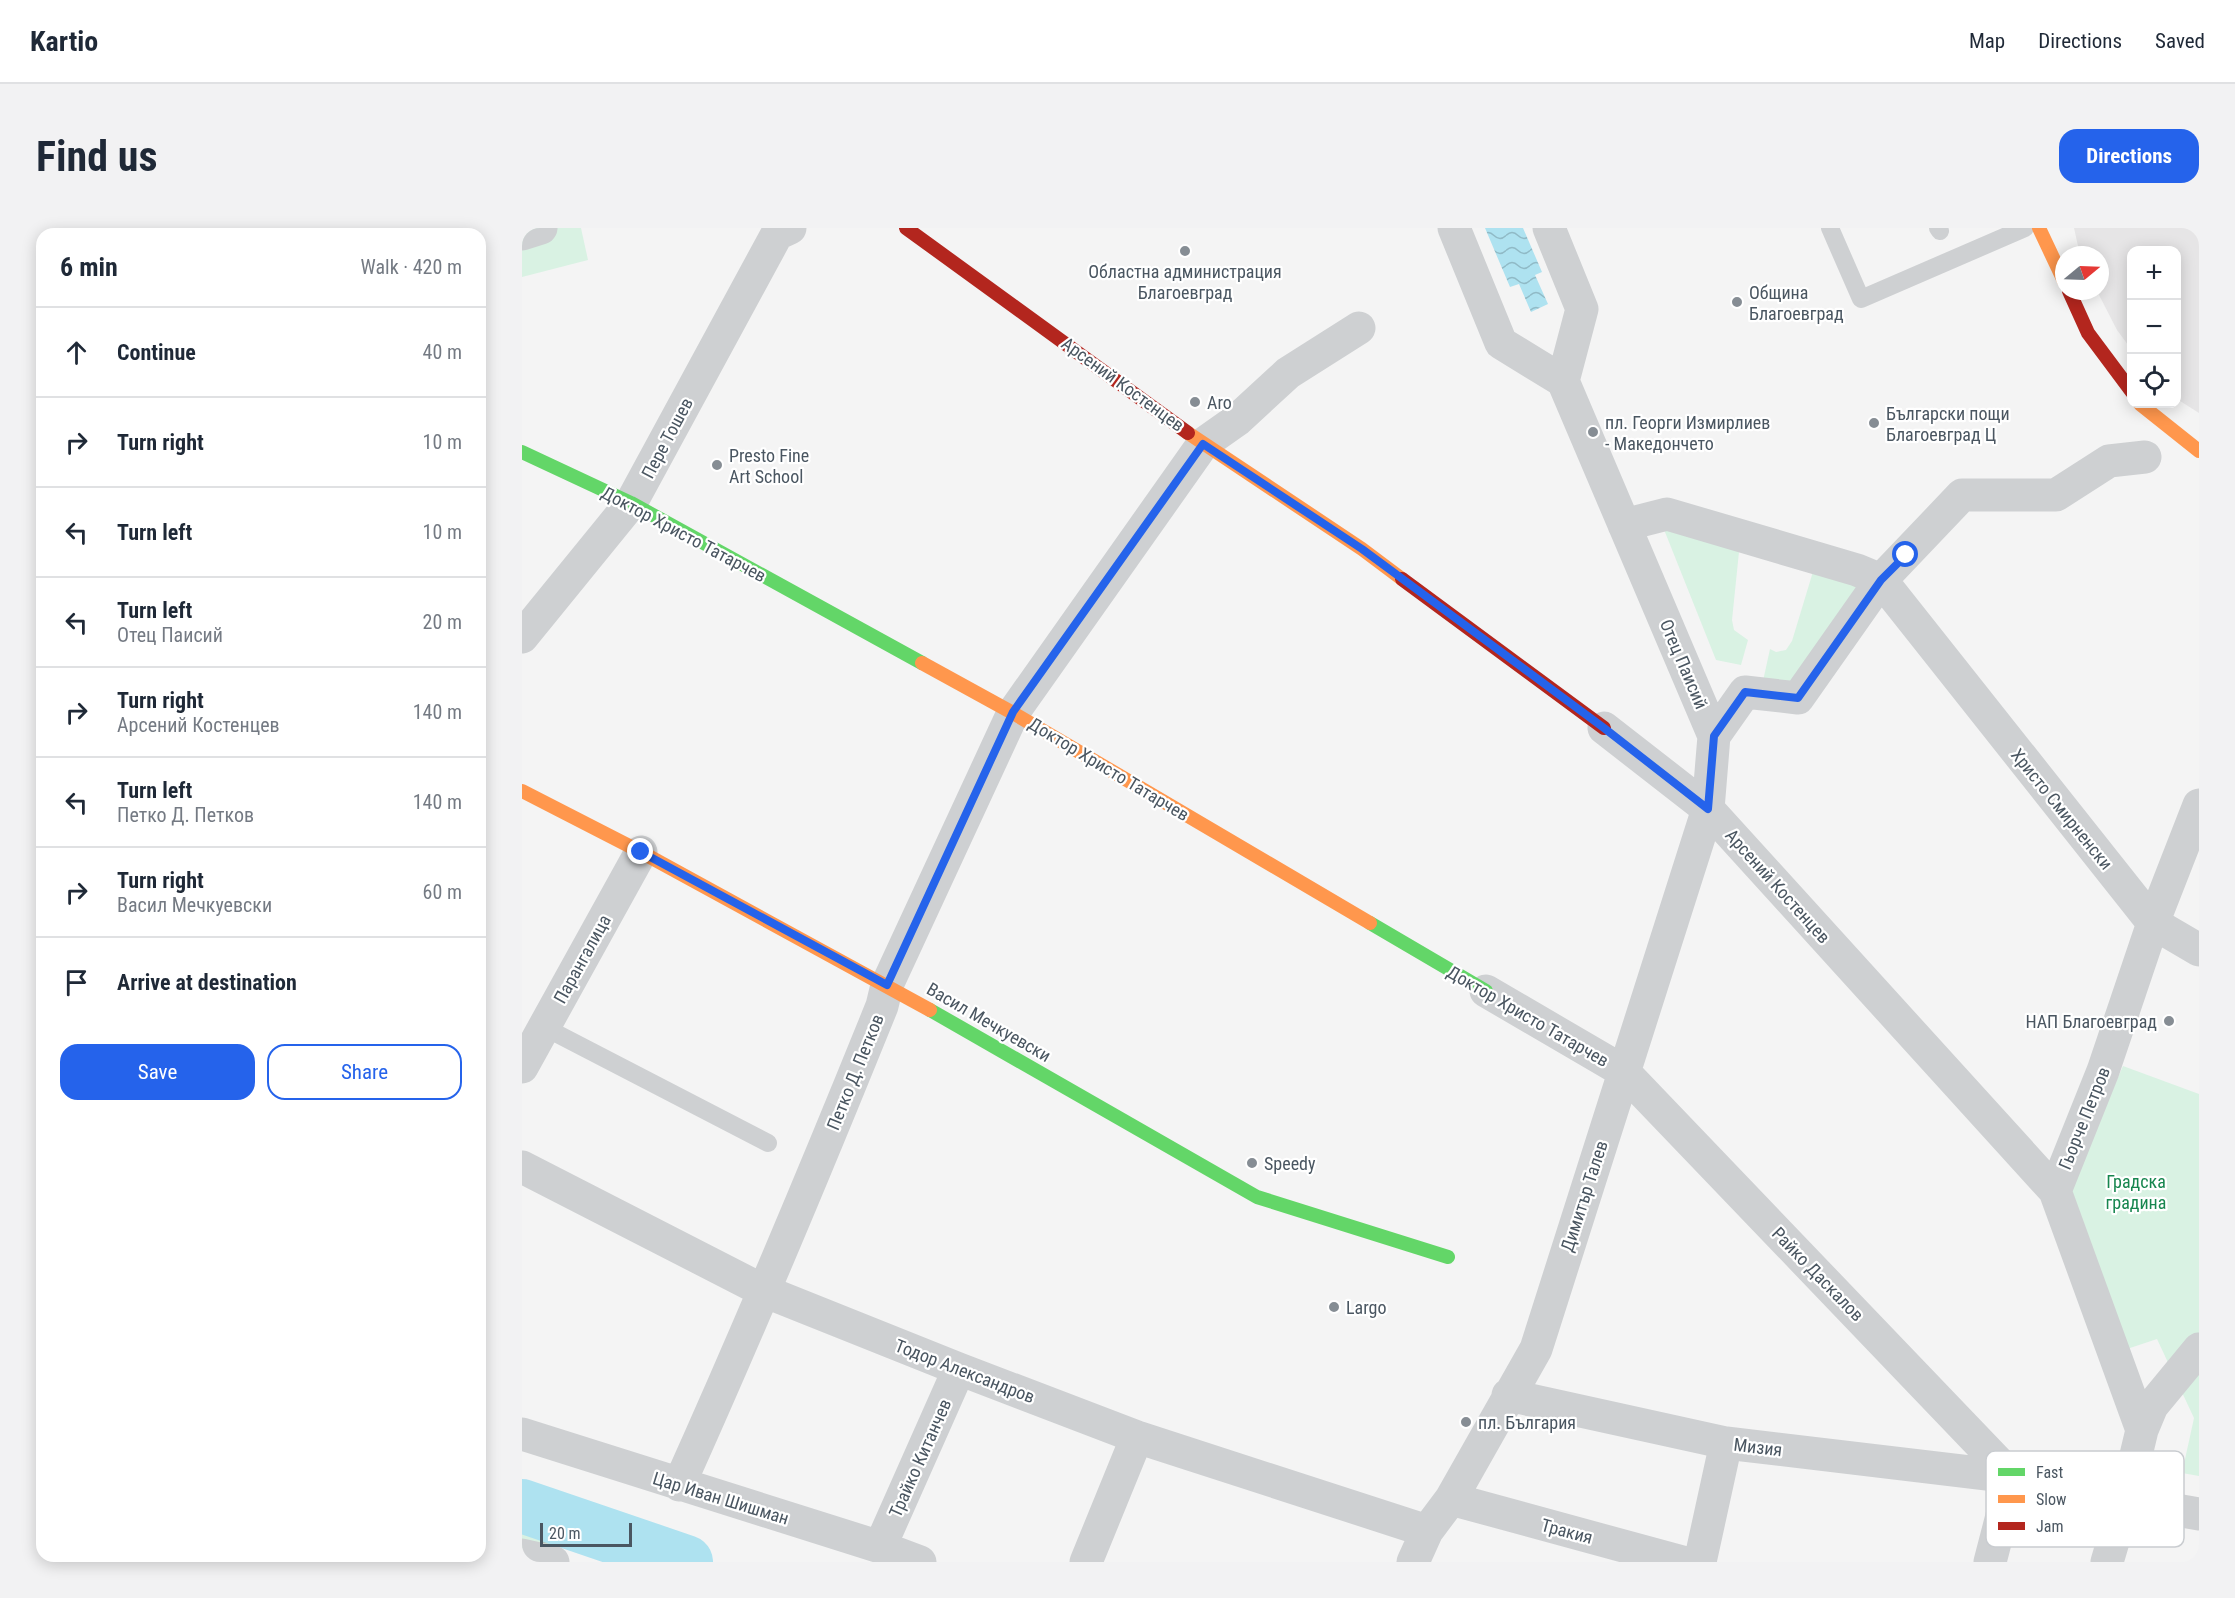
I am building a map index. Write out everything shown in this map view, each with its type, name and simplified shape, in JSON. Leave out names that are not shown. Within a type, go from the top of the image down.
[{"type":"street","points":[[522,234],[541,228]]},
{"type":"street","name":"Пере Тошев","points":[[522,637],[632,503],[777,234],[790,228]]},
{"type":"street","name":"Арсений Костенцев","points":[[906,228],[1203,444],[1362,549],[1604,728],[1708,809],[2055,1191]]},
{"type":"street","points":[[1454,228],[1501,343],[1563,381],[1582,309],[1549,228]]},
{"type":"street","points":[[2037,229],[2055,264]]},
{"type":"street","points":[[2072,300],[2088,333],[2127,385]]},
{"type":"street","name":"Петко Д. Петков","points":[[679,1485],[765,1291],[882,1006],[887,985],[1013,712],[1203,444],[1236,420],[1288,373],[1359,328]]},
{"type":"street","name":"Отец Паисий","points":[[1563,381],[1714,736],[1708,809]]},
{"type":"street","points":[[2145,408],[2199,451]]},
{"type":"street","name":"Доктор Христо Татарчев","points":[[522,452],[632,503],[1013,712],[1623,1071]]},
{"type":"street","points":[[1714,736],[1745,692],[1798,698],[1881,580],[1962,495],[2056,495],[2109,461],[2145,456]]},
{"type":"street","points":[[1624,525],[1668,513],[1857,570],[1881,580]]},
{"type":"street","name":"Христо Смирненски","points":[[1881,580],[2154,923],[2199,950]]},
{"type":"street","name":"Васил Мечкуевски","points":[[522,791],[641,852],[887,985],[1257,1197],[1448,1257]]},
{"type":"street","name":"Гьорче Петров","points":[[2142,1430],[2055,1191],[2103,1071],[2154,923],[2199,805]]},
{"type":"street","name":"Димитър Талев","points":[[1413,1562],[1426,1531],[1452,1499],[1508,1395],[1536,1349],[1708,809]]},
{"type":"street","name":"Парангалица","points":[[522,1067],[641,852]]},
{"type":"street","name":"Райко Даскалов","points":[[1623,1071],[1987,1451]]},
{"type":"street","name":"Тодор Александров","points":[[522,1167],[765,1291],[1137,1437],[1426,1531]]},
{"type":"street","points":[[2137,1451],[2142,1430],[2152,1406],[2199,1349]]},
{"type":"street","name":"Трайко Китанчев","points":[[880,1547],[959,1369]]},
{"type":"street","name":"Мизия","points":[[1508,1395],[1726,1443],[1986,1474]]},
{"type":"street","name":"Цар Иван Шишман","points":[[522,1434],[880,1547],[920,1562]]},
{"type":"street","points":[[1086,1562],[1137,1437]]},
{"type":"street","points":[[1700,1562],[1726,1443]]},
{"type":"street","name":"Тракия","points":[[1452,1499],[1682,1562]]},
{"type":"street","name":"Мизия","points":[[2184,1511],[2199,1514]]},
{"type":"street","points":[[1990,1562],[1994,1547]]},
{"type":"street","points":[[2107,1562],[2111,1547]]},
{"type":"street","points":[[522,1555],[553,1562]]},
{"type":"lane","points":[[1830,228],[1861,299],[2037,229]]},
{"type":"lane","points":[[544,1027],[768,1143]]},
{"type":"shaded area","points":[[2074,228],[2199,228],[2199,413],[2181,402],[2181,246],[2127,246],[2127,344],[2117,330],[2102,300],[2109,300],[2109,246],[2078,246]]},
{"type":"green space","points":[[522,228],[581,228],[588,260],[522,277]]},
{"type":"green space","points":[[1661,522],[1740,542],[1732,620],[1734,630],[1748,640],[1741,665],[1716,660]]},
{"type":"green space","points":[[1815,565],[1863,580],[1794,685],[1763,681],[1770,649],[1776,652],[1786,650],[1792,641]]},
{"type":"green space","name":"Градска градина","points":[[2123,1066],[2199,1094],[2199,1476],[2184,1473],[2194,1418],[2157,1339],[2127,1349],[2069,1189]]},
{"type":"green space","points":[[522,1507],[561,1544],[522,1548]]},
{"type":"water","points":[[1485,228],[1523,228],[1542,272],[1535,275],[1548,304],[1531,312],[1519,284],[1510,287]]},
{"type":"waterway","points":[[522,1506],[686,1562]]},
{"type":"traffic: fast","points":[[522,452],[631,503],[922,663]]},
{"type":"traffic: fast","points":[[1370,923],[1486,991]]},
{"type":"traffic: fast","points":[[930,1010],[1257,1197],[1448,1257]]},
{"type":"traffic: slow","points":[[2039,228],[2055,262]]},
{"type":"traffic: slow","points":[[2145,408],[2199,451]]},
{"type":"traffic: slow","points":[[1188,433],[1362,549],[1402,579]]},
{"type":"traffic: slow","points":[[922,663],[1013,713],[1370,923]]},
{"type":"traffic: slow","points":[[522,791],[641,852],[930,1010]]},
{"type":"traffic: jam","points":[[906,228],[1188,433]]},
{"type":"traffic: jam","points":[[2073,300],[2088,333],[2127,385]]},
{"type":"traffic: jam","points":[[1402,579],[1604,728]]},
{"type":"place","name":"Областна администрация Благоевград","points":[[1185,251]]},
{"type":"place","name":"Община Благоевград","points":[[1737,302]]},
{"type":"place","name":"Aro","points":[[1195,402]]},
{"type":"place","name":"Български пощи Благоевград Ц","points":[[1874,423]]},
{"type":"place","name":"пл. Георги Измирлиев - Македончето","points":[[1593,432]]},
{"type":"place","name":"Presto Fine Art School","points":[[717,465]]},
{"type":"place","name":"НАП Благоевград","points":[[2169,1021]]},
{"type":"place","name":"Speedy","points":[[1252,1163]]},
{"type":"place","name":"Largo","points":[[1334,1307]]},
{"type":"place","name":"пл. България","points":[[1466,1422]]},
{"type":"route","points":[[641,852],[887,985],[1013,712],[1203,444],[1362,549],[1604,728],[1708,809],[1714,736],[1745,692],[1798,698],[1881,580],[1906,555]]}]
